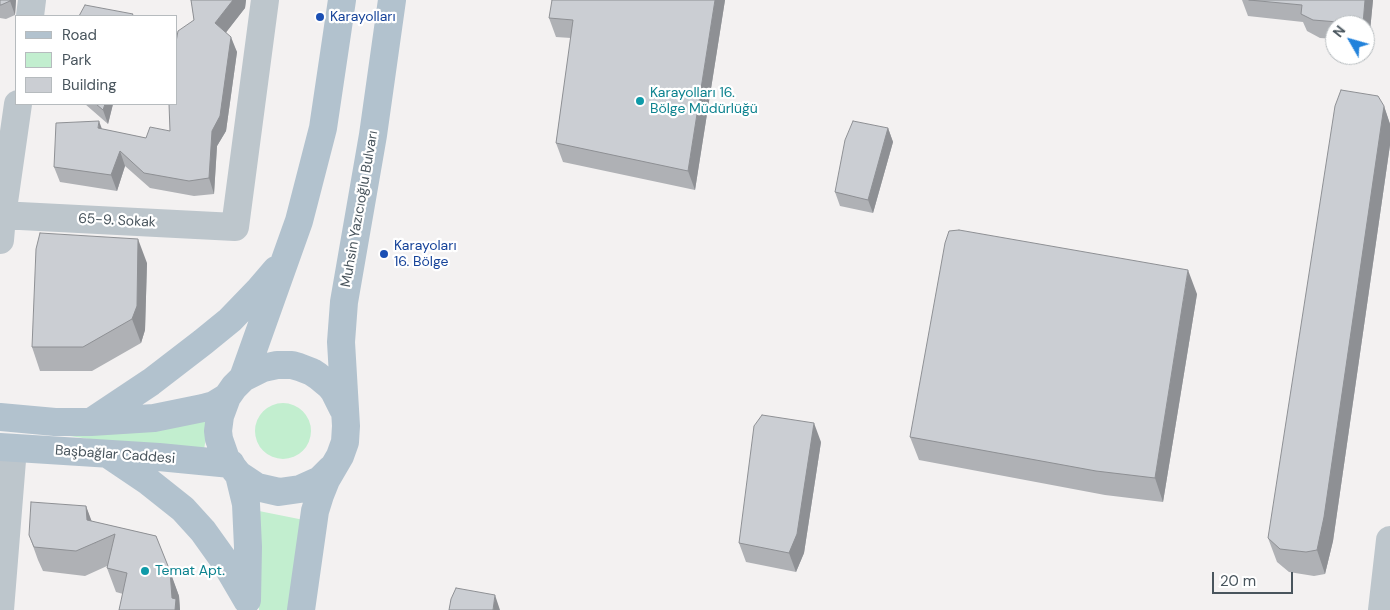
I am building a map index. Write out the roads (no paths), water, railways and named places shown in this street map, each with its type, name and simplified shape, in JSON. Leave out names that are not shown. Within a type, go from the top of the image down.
[{"type":"main road","points":[[246,605],[248,547],[246,504],[235,470],[223,453],[218,431],[220,416],[235,388],[287,257],[299,221],[323,128],[342,0]]},
{"type":"main road","name":"Muhsin Yazıcıoğlu Bulvarı","points":[[302,610],[320,495],[340,456],[344,442],[345,418],[341,342],[344,302],[374,135],[392,0]]},
{"type":"main road","points":[[91,422],[151,382],[204,342],[230,320],[287,257]]},
{"type":"main road","name":"Muhsin Yazıcıoğlu Bulvarı","points":[[235,388],[256,370],[270,366],[292,365],[306,369],[330,386],[341,404],[345,418]]},
{"type":"main road","name":"Başbağlar Caddesi","points":[[0,418],[55,422],[91,422],[154,418],[214,405],[235,388]]},
{"type":"main road","name":"Başbağlar Caddesi","points":[[7,448],[108,454],[235,470]]},
{"type":"main road","points":[[108,454],[149,482],[183,509],[203,531],[223,559],[246,605]]},
{"type":"main road","name":"Muhsin Yazıcıoğlu Bulvarı","points":[[235,470],[251,484],[264,490],[279,492],[307,487],[320,480],[336,463]]},
{"type":"street","points":[[30,15],[32,0]]},
{"type":"street","name":"65-9. Sokak","points":[[1,224],[235,227],[265,0]]},
{"type":"street","points":[[1,224],[18,105]]},
{"type":"street","points":[[0,610],[7,448]]},
{"type":"street","points":[[1382,610],[1390,540]]},
{"type":"place","name":"Karayolları","points":[[320,17]]},
{"type":"place","name":"Karayolları 16. Bölge Müdürlüğü","points":[[640,101]]},
{"type":"place","name":"Karayoları 16. Bölge","points":[[384,254]]},
{"type":"place","name":"Temat Apt.","points":[[145,571]]}]
